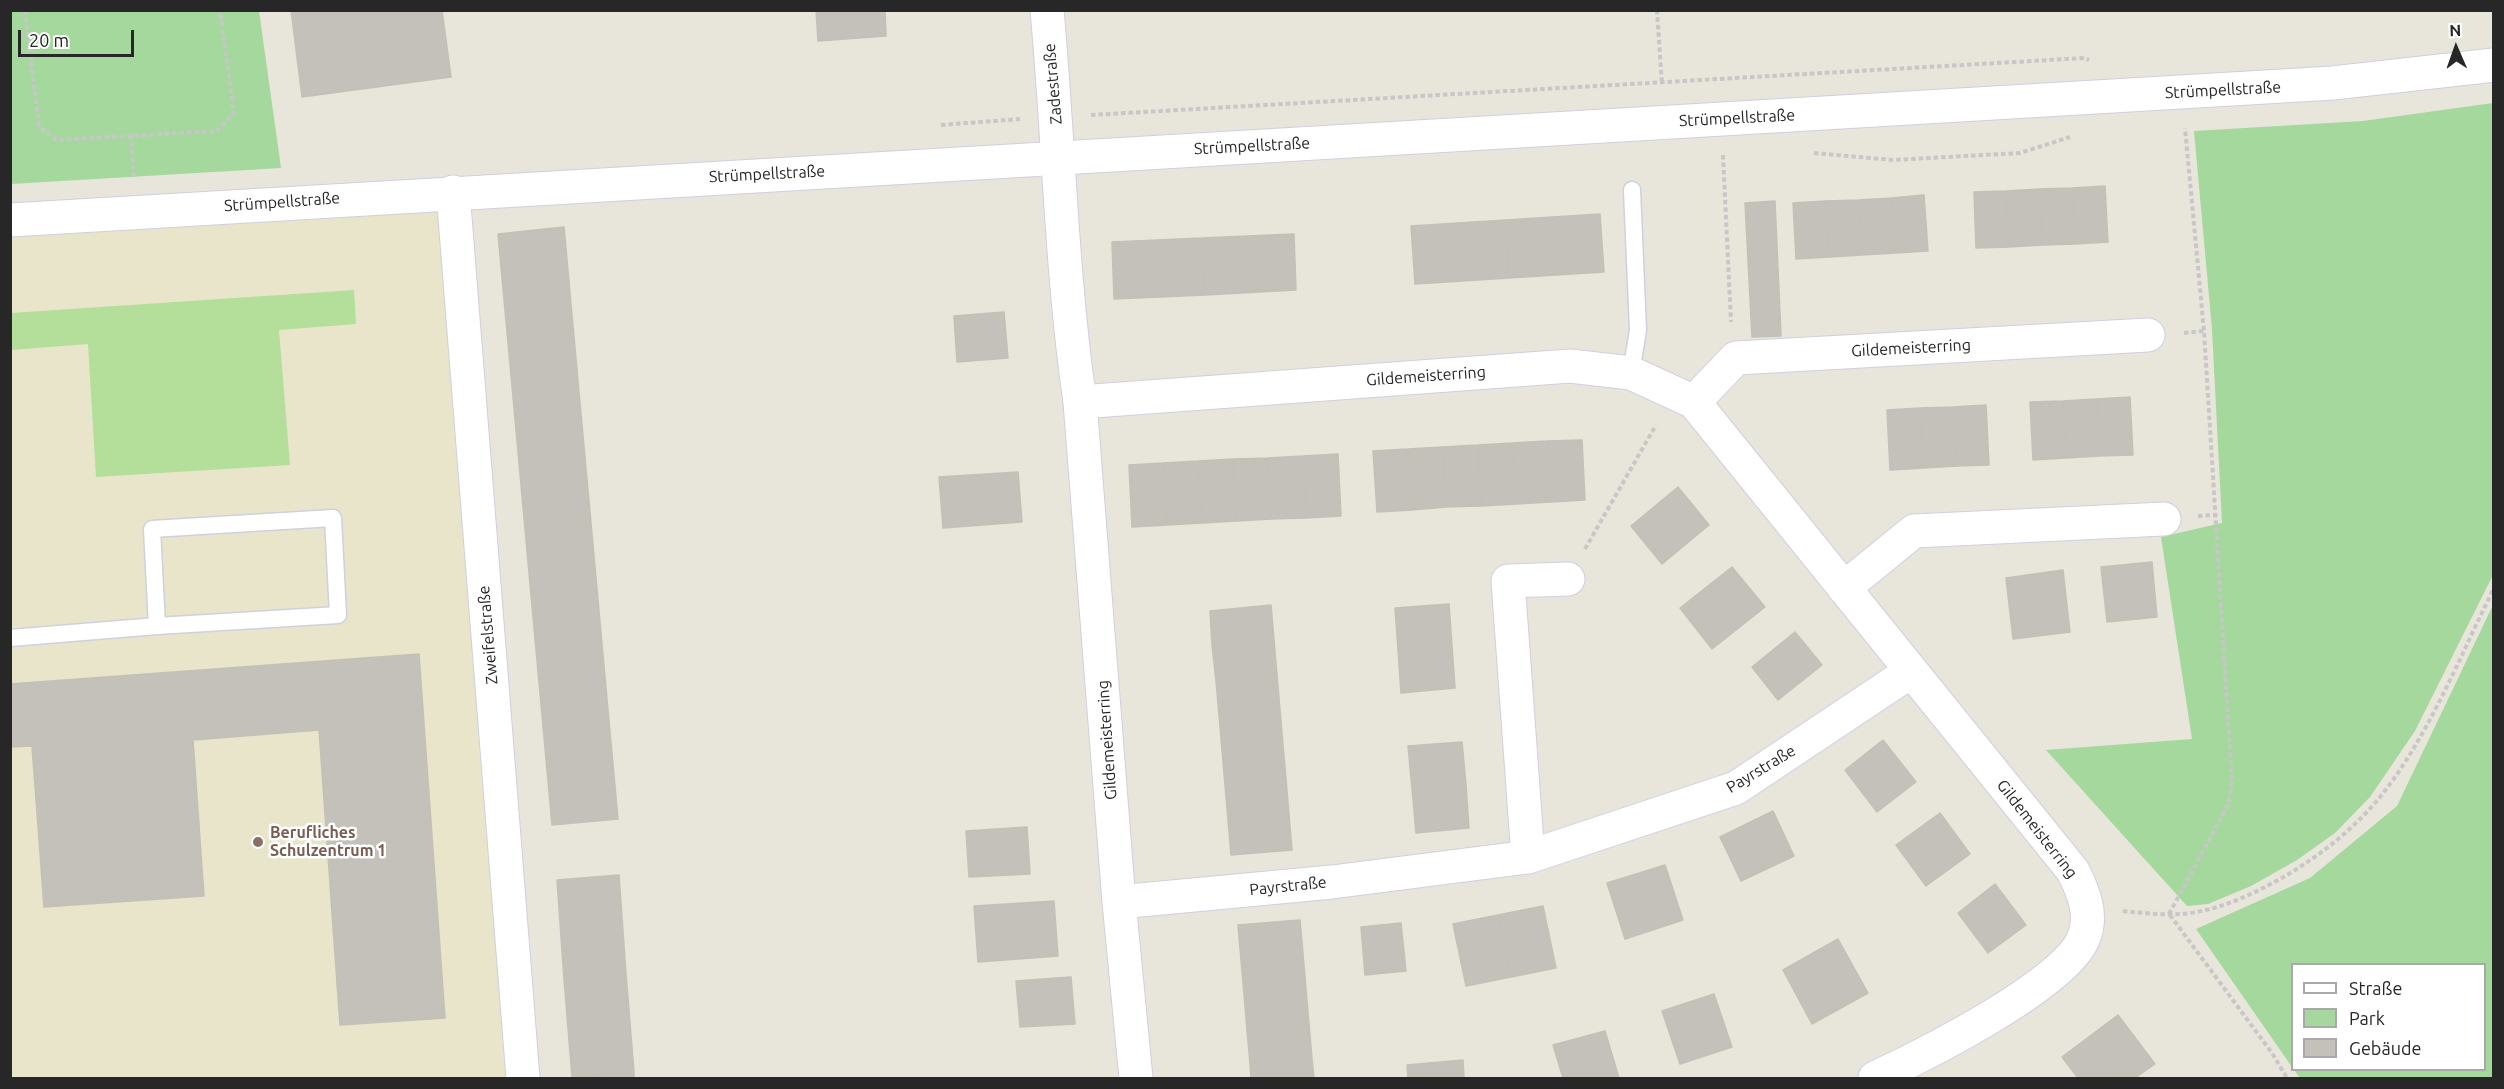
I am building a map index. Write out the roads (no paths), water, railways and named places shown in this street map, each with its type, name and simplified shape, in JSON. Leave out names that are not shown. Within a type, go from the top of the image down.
[{"type":"street","name":"Zadestraße","points":[[1047,10],[1057,117],[1058,157]]},
{"type":"street","name":"Strümpellstraße","points":[[10,220],[453,192],[2333,83],[2493,65]]},
{"type":"street","name":"Gildemeisterring","points":[[1058,157],[1072,343],[1080,402],[1119,902],[1136,1078]]},
{"type":"street","name":"Zweifelstraße","points":[[453,192],[523,1078]]},
{"type":"street","name":"Gildemeisterring","points":[[1694,402],[1737,358],[2148,335]]},
{"type":"street","name":"Gildemeisterring","points":[[1080,402],[1570,366],[1631,373],[1694,402],[2073,871],[2084,893],[2087,909],[2084,937],[2069,960],[2037,986],[1942,1047],[1875,1078]]},
{"type":"street","points":[[1844,588],[1914,531],[2164,519]]},
{"type":"street","points":[[1527,857],[1508,581],[1568,579]]},
{"type":"street","name":"Payrstraße","points":[[1119,902],[1332,882],[1527,857],[1736,788],[1910,672]]},
{"type":"lane","points":[[1631,373],[1638,330],[1632,190]]},
{"type":"lane","points":[[10,638],[338,615],[333,518],[153,530],[157,626]]},
{"type":"place","name":"Berufliches Schulzentrum 1","points":[[258,842]]}]
